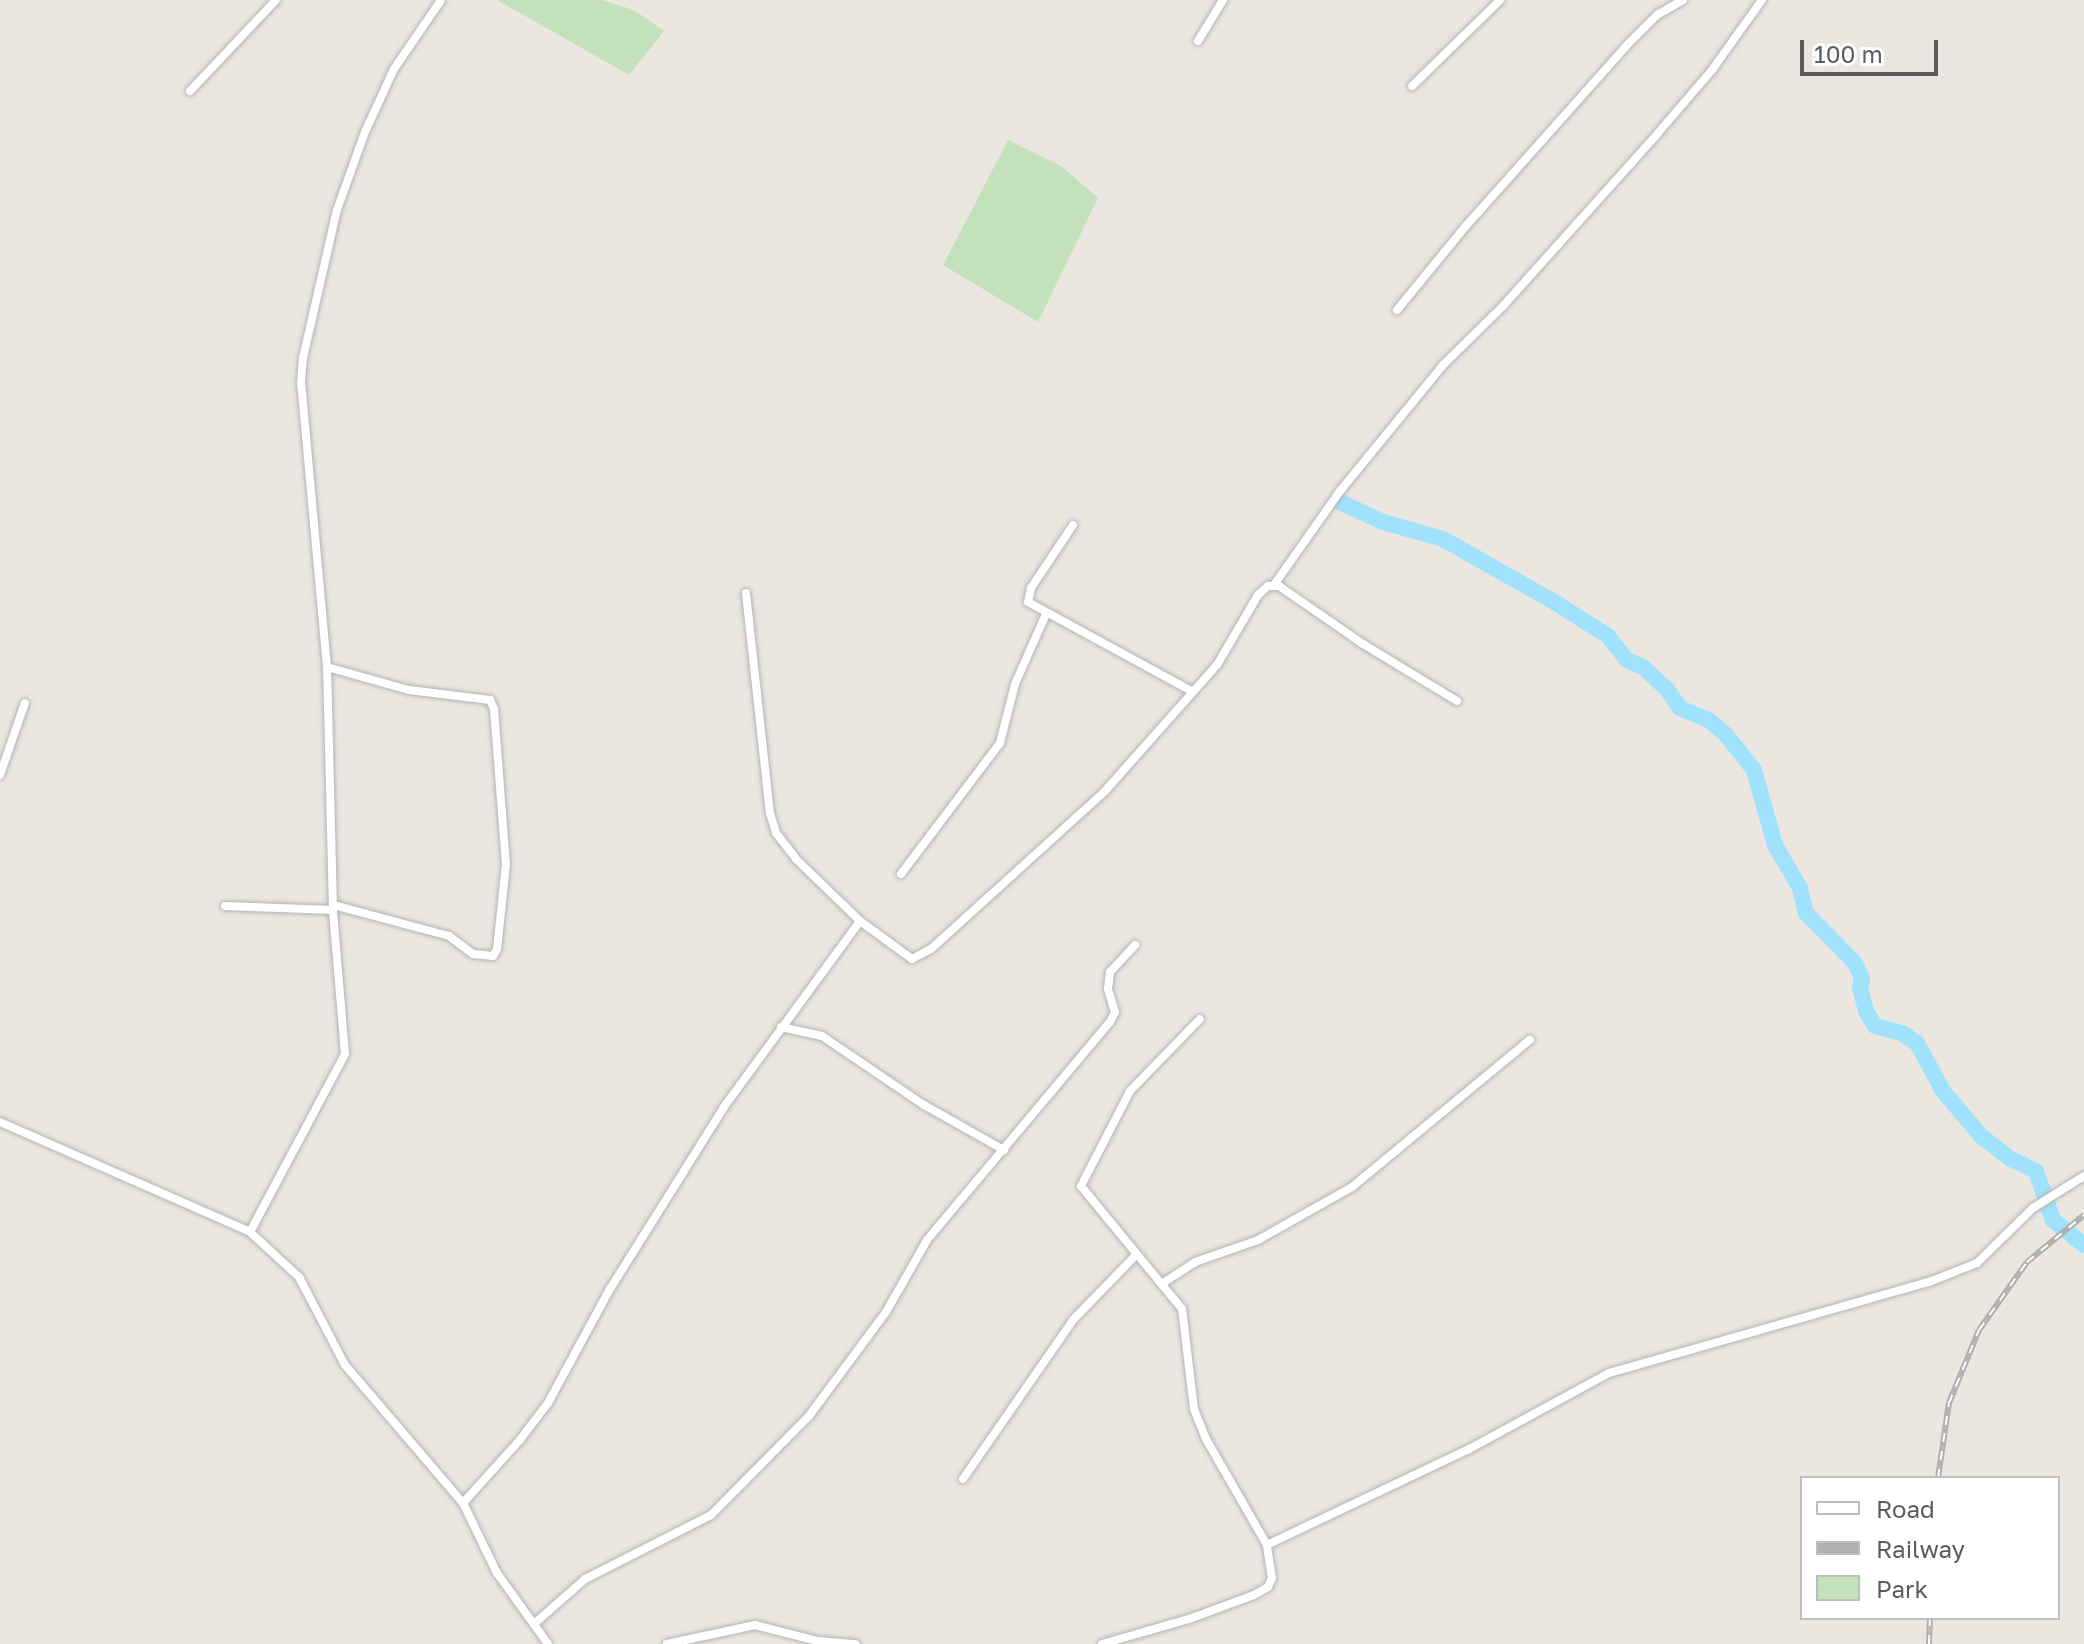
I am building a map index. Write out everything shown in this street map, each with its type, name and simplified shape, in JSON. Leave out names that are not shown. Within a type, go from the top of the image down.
[{"type":"street","points":[[190,91],[276,0]]},
{"type":"street","points":[[250,1232],[341,1068],[345,1054],[333,907],[327,667],[301,384],[303,358],[337,210],[365,132],[394,69],[441,0]]},
{"type":"street","points":[[1198,41],[1223,0]]},
{"type":"street","points":[[1412,86],[1500,0]]},
{"type":"street","points":[[1397,310],[1465,227],[1629,43],[1657,15],[1683,0]]},
{"type":"street","points":[[746,593],[773,824],[796,859],[860,921],[907,957],[923,956],[1098,798],[1228,650],[1258,595],[1274,585],[1340,491],[1443,365],[1503,306],[1658,133],[1712,70],[1762,0]]},
{"type":"street","points":[[1073,525],[1028,595],[1028,602],[1191,691]]},
{"type":"street","points":[[1274,585],[1457,701]]},
{"type":"street","points":[[901,874],[1000,743],[1015,684],[1046,614]]},
{"type":"street","points":[[225,906],[333,907],[449,936],[473,954],[493,956],[497,949],[506,864],[494,709],[490,700],[409,690],[327,667]]},
{"type":"street","points":[[0,775],[25,703]]},
{"type":"street","points":[[463,1503],[519,1441],[548,1403],[610,1289],[724,1107],[860,921]]},
{"type":"street","points":[[534,1624],[585,1579],[711,1515],[809,1416],[886,1312],[927,1240],[1114,1017],[1108,989],[1110,972],[1135,945]]},
{"type":"street","points":[[1102,1644],[1192,1618],[1262,1591],[1272,1578],[1267,1545],[1206,1439],[1194,1409],[1182,1309],[1083,1190],[1081,1182],[1130,1091],[1200,1019]]},
{"type":"street","points":[[781,1027],[822,1036],[924,1105],[1004,1150]]},
{"type":"street","points":[[1163,1283],[1195,1262],[1258,1240],[1352,1187],[1530,1040]]},
{"type":"street","points":[[0,1122],[250,1232],[299,1277],[345,1365],[463,1503],[497,1573],[548,1644]]},
{"type":"street","points":[[1267,1545],[1469,1449],[1609,1373],[1954,1273],[1977,1263],[2033,1208],[2084,1176]]},
{"type":"street","points":[[963,1479],[1073,1320],[1136,1255]]},
{"type":"street","points":[[667,1644],[755,1625],[818,1641],[856,1644]]},
{"type":"green space","points":[[497,0],[602,0],[634,10],[664,31],[629,75]]},
{"type":"green space","points":[[1008,140],[1061,166],[1098,198],[1038,322],[943,265]]},
{"type":"waterway","points":[[1338,501],[1383,522],[1443,539],[1556,603],[1608,636],[1627,660],[1643,667],[1667,689],[1680,708],[1710,721],[1727,736],[1754,770],[1775,845],[1800,888],[1806,913],[1855,963],[1862,978],[1860,988],[1866,1011],[1875,1026],[1902,1033],[1917,1043],[1943,1091],[1981,1136],[2009,1158],[2036,1171],[2053,1220],[2084,1245]]},
{"type":"railway","points":[[1938,1476],[1949,1403],[1979,1330],[2027,1262],[2084,1215]]},
{"type":"railway","points":[[1929,1644],[1930,1620]]}]
